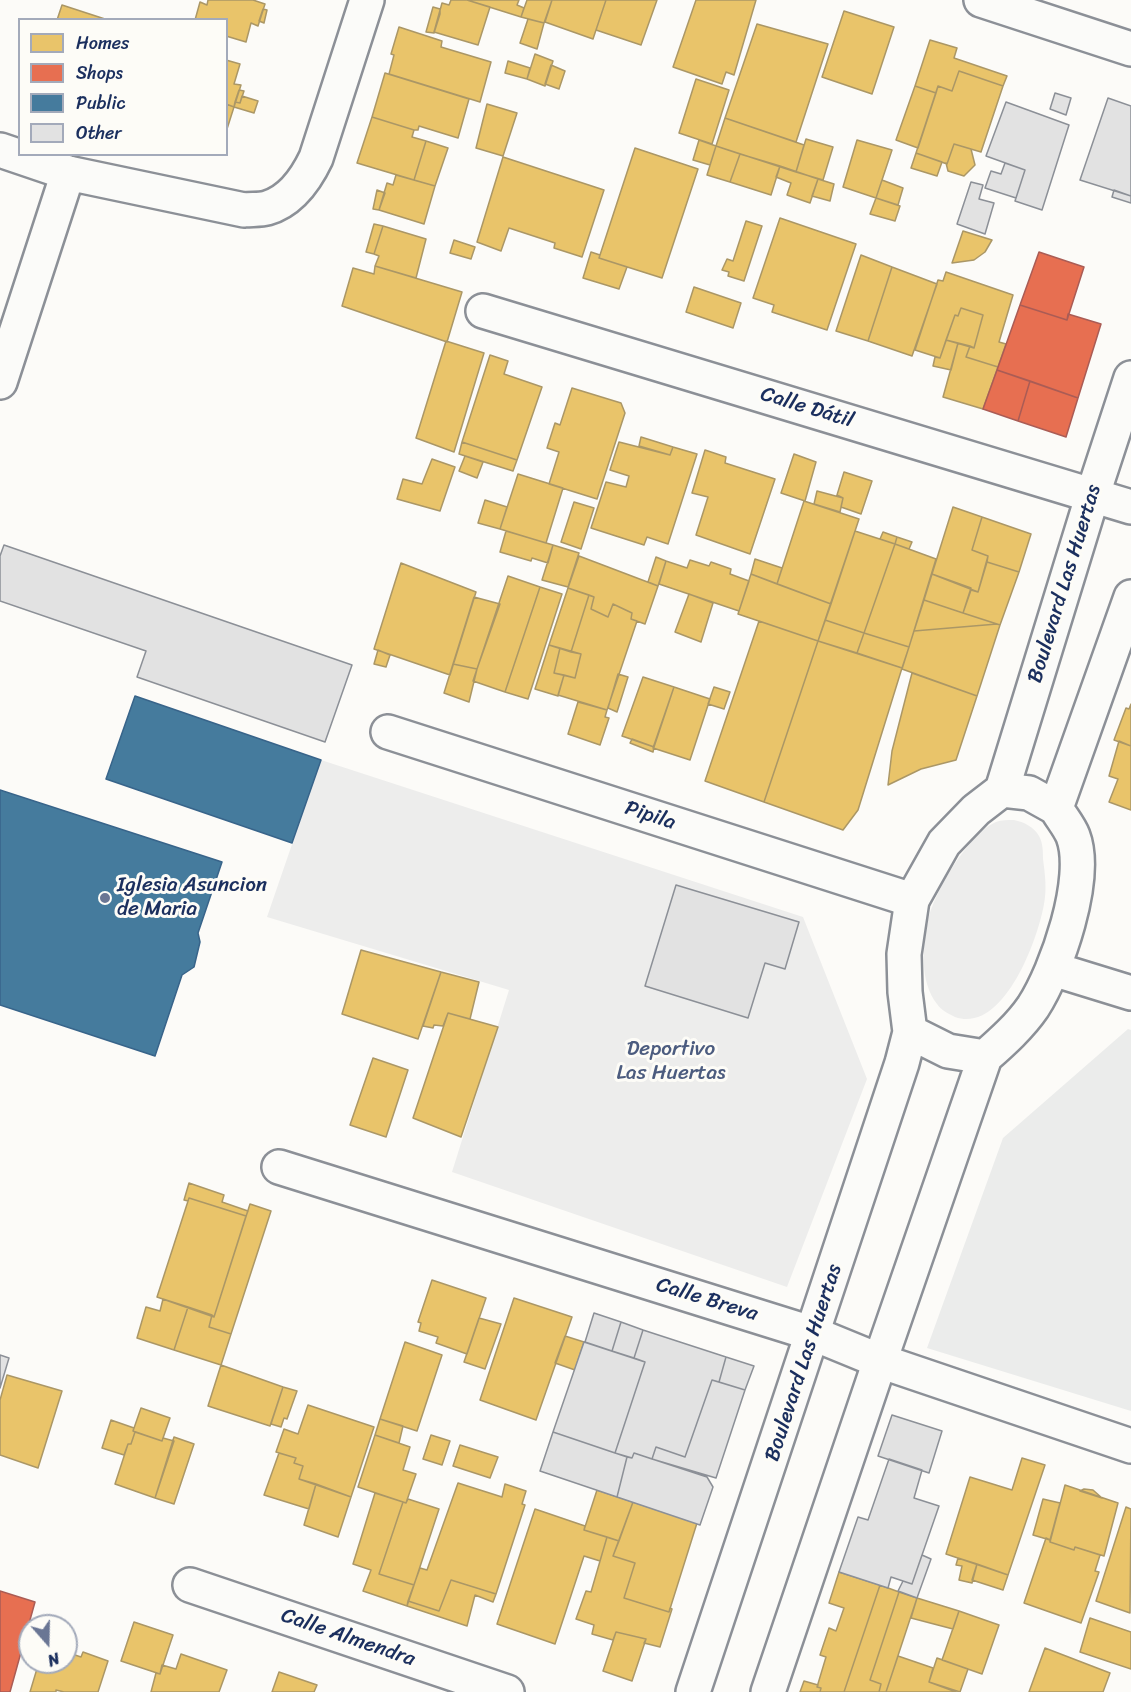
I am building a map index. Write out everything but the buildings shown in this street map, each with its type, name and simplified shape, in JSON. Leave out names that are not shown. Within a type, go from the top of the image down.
[{"type":"street","points":[[0,150],[68,173],[244,210],[268,208],[289,196],[307,178],[316,158],[367,0]]},
{"type":"street","points":[[981,0],[1131,49]]},
{"type":"street","points":[[0,382],[68,173]]},
{"type":"street","name":"Calle Dátil","points":[[483,311],[1131,507]]},
{"type":"street","name":"Boulevard Las Huertas","points":[[693,1692],[814,1334],[902,1063],[910,1032],[905,992],[904,954],[912,900],[944,843],[976,810],[1002,790],[1131,378]]},
{"type":"street","points":[[1056,808],[1131,597]]},
{"type":"street","name":"Pipila","points":[[388,732],[912,900]]},
{"type":"street","points":[[768,1692],[985,1057],[1010,1034],[1033,1007],[1053,969],[1074,896],[1078,864],[1073,836],[1056,808],[1029,793],[1002,790]]},
{"type":"street","points":[[1053,969],[1131,993]]},
{"type":"street","points":[[910,1032],[948,1051],[985,1057]]},
{"type":"street","name":"Calle Breva","points":[[279,1167],[814,1334],[880,1360],[1131,1446]]},
{"type":"street","name":"Calle Almendra","points":[[190,1585],[507,1692]]},
{"type":"shaded area","points":[[1128,1029],[1131,1030],[1131,1411],[927,1348],[1003,1138]]},
{"type":"green space","name":"Deportivo Las Huertas","points":[[321,760],[803,917],[867,1079],[787,1287],[452,1172],[509,990],[267,917]]},
{"type":"green space","points":[[1014,820],[1032,828],[1041,842],[1046,887],[1040,920],[1026,960],[1016,980],[1003,998],[989,1011],[973,1018],[955,1017],[937,1004],[931,995],[925,975],[924,942],[931,909],[954,866],[975,838],[996,822]]},
{"type":"place","name":"Iglesia Asuncion de Maria","points":[[105,898]]}]
